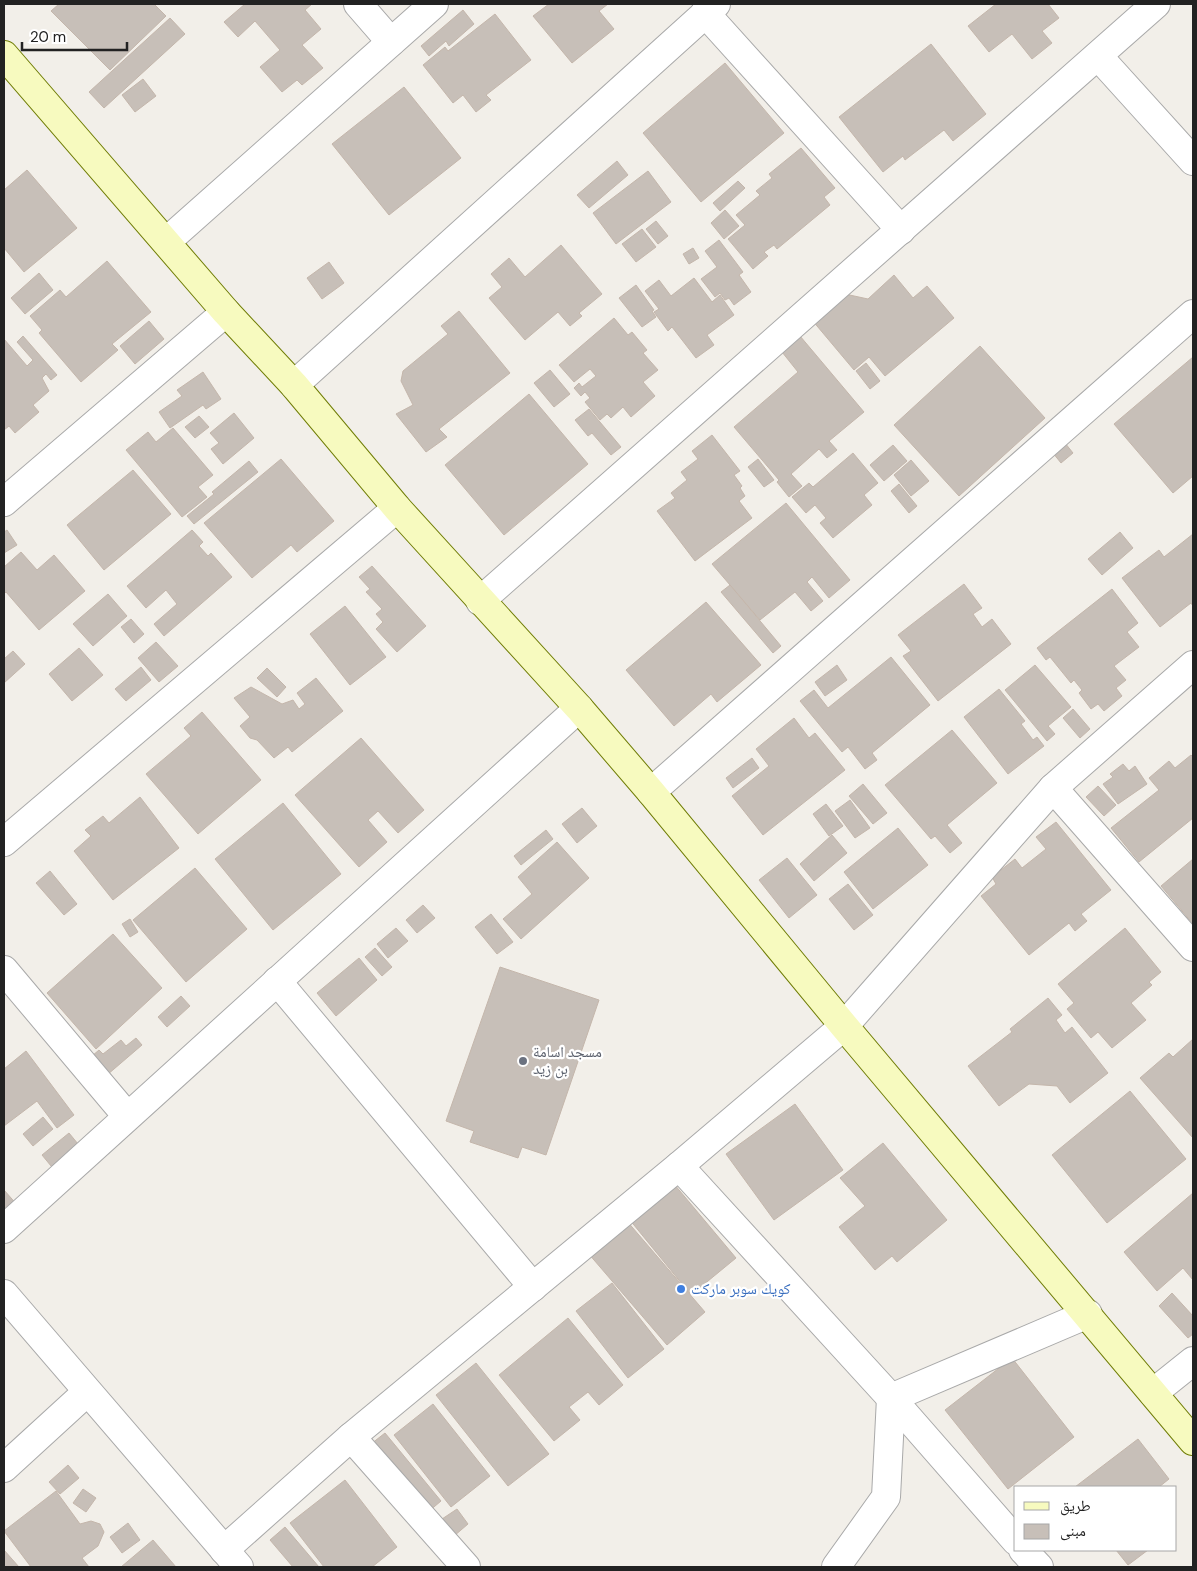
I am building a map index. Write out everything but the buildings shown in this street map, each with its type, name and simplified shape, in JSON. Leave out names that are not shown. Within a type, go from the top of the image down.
[{"type":"street","points":[[358,4],[391,42]]},
{"type":"street","points":[[167,241],[434,4]]},
{"type":"street","points":[[480,601],[1156,4]]},
{"type":"street","points":[[294,385],[710,8],[901,230]]},
{"type":"street","points":[[4,55],[167,241],[226,312],[294,385],[397,508],[579,708],[1193,1441]]},
{"type":"street","points":[[1098,56],[1193,160]]},
{"type":"street","points":[[4,502],[226,312]]},
{"type":"street","points":[[651,792],[1193,314]]},
{"type":"street","points":[[4,842],[397,508]]},
{"type":"street","points":[[4,1294],[231,1559],[351,1437],[679,1166],[844,1026],[1052,788],[1193,665]]},
{"type":"street","points":[[4,1229],[579,708]]},
{"type":"street","points":[[1052,788],[1193,946]]},
{"type":"street","points":[[4,970],[127,1116]]},
{"type":"street","points":[[277,981],[533,1287]]},
{"type":"street","points":[[679,1166],[891,1398],[1014,1539]]},
{"type":"street","points":[[891,1398],[1088,1314]]},
{"type":"street","points":[[1153,1393],[1193,1360]]},
{"type":"street","points":[[4,1468],[87,1392]]},
{"type":"street","points":[[836,1567],[886,1497],[891,1398]]},
{"type":"street","points":[[351,1437],[466,1567]]},
{"type":"street","points":[[1024,1551],[1039,1567]]},
{"type":"place","name":"مسجد اسامة بن زيد","points":[[523,1061]]},
{"type":"place","name":"كويك سوبر ماركت","points":[[681,1289]]}]
